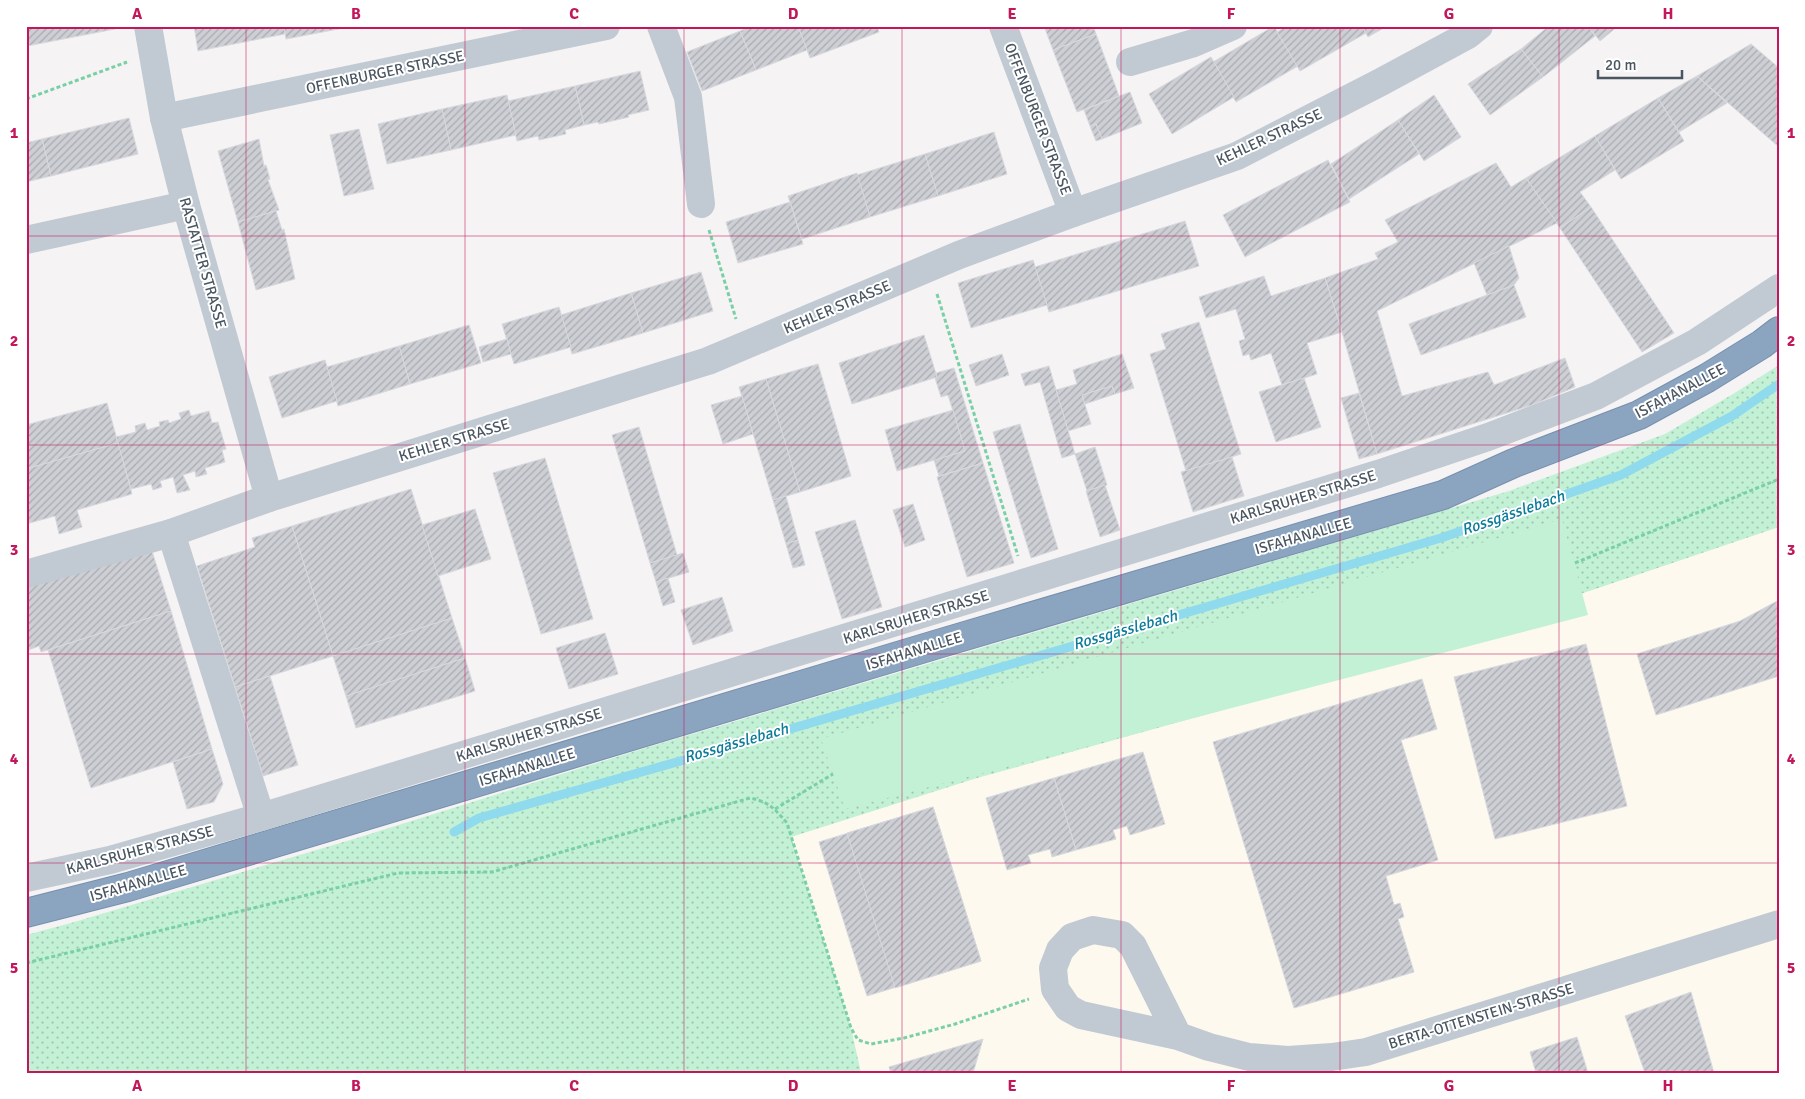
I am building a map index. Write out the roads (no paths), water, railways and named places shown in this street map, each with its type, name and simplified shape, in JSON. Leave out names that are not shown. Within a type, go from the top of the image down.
[{"type":"highway","name":"ISFAHANALLEE","points":[[26,913],[128,887],[1443,495],[1514,463],[1639,415],[1707,378],[1762,344],[1779,330]]},
{"type":"street","name":"RASTATTER STRASSE","points":[[148,26],[164,118],[186,205],[268,498]]},
{"type":"street","name":"OFFENBURGER STRASSE","points":[[164,118],[606,26]]},
{"type":"street","points":[[661,26],[688,97],[701,204]]},
{"type":"street","name":"OFFENBURGER STRASSE","points":[[1003,26],[1073,213]]},
{"type":"street","points":[[1130,62],[1194,43],[1233,26]]},
{"type":"street","name":"KEHLER STRASSE","points":[[26,574],[171,533],[268,498],[708,361],[929,268],[1073,213],[1237,156],[1381,82],[1468,35],[1479,26]]},
{"type":"street","points":[[26,240],[186,205]]},
{"type":"street","name":"KARLSRUHER STRASSE","points":[[26,878],[110,860],[261,817],[1027,583],[1378,474],[1488,437],[1596,396],[1697,342],[1779,288]]},
{"type":"street","points":[[171,533],[261,817]]},
{"type":"street","name":"BERTA-OTTENSTEIN-STRASSE","points":[[1178,1036],[1133,946],[1122,935],[1093,930],[1072,937],[1060,950],[1053,968],[1055,988],[1068,1008],[1081,1015],[1178,1036],[1209,1047],[1249,1056],[1288,1060],[1332,1057],[1366,1052],[1779,924]]},
{"type":"waterway","name":"Rossgässlebach","points":[[454,832],[479,818],[698,756],[1441,538],[1621,475],[1732,416],[1779,384]]}]
